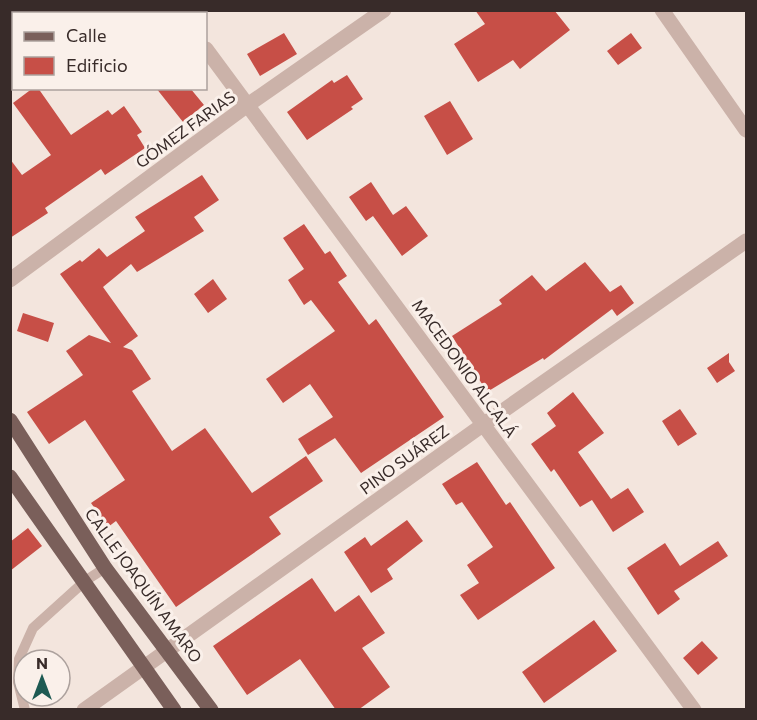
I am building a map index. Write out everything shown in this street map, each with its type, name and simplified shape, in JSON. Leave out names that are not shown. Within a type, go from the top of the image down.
[{"type":"main road","name":"CALLE JOAQUÍN AMARO","points":[[10,420],[105,568],[211,710]]},
{"type":"main road","points":[[10,477],[174,710]]},
{"type":"street","name":"GÓMEZ FARIAS","points":[[10,280],[249,104],[384,10]]},
{"type":"street","points":[[662,10],[747,130]]},
{"type":"street","name":"MACEDONIO ALCALÁ","points":[[207,50],[249,104],[694,710]]},
{"type":"street","name":"PINO SUÁREZ","points":[[84,710],[484,424],[747,241]]},
{"type":"lane","points":[[25,710],[18,682],[20,658],[33,628],[85,581],[105,568]]},
{"type":"building","points":[[475,10],[554,10],[570,30],[520,69],[513,60],[478,82],[454,44],[485,24]]},
{"type":"building","points":[[284,33],[297,54],[260,76],[247,54]]},
{"type":"building","points":[[631,33],[642,48],[618,65],[607,51]]},
{"type":"building","points":[[347,75],[363,99],[351,107],[353,109],[307,140],[287,112],[332,80],[334,83]]},
{"type":"building","points":[[30,90],[39,90],[71,135],[108,110],[112,115],[124,106],[142,132],[137,135],[145,148],[105,175],[101,169],[45,208],[48,213],[10,238],[10,159],[22,175],[51,155],[13,103]]},
{"type":"building","points":[[158,90],[192,90],[204,105],[183,122]]},
{"type":"building","points":[[450,101],[473,139],[447,155],[424,116]]},
{"type":"building","points":[[202,175],[219,200],[194,217],[204,231],[137,272],[131,264],[103,287],[138,336],[123,347],[132,350],[151,379],[132,391],[172,451],[205,428],[252,493],[306,456],[323,481],[269,517],[281,534],[176,607],[116,521],[108,527],[91,503],[125,480],[85,420],[49,444],[27,412],[83,375],[66,351],[89,335],[111,343],[60,274],[80,260],[82,262],[99,248],[107,257],[145,231],[135,217]]},
{"type":"building","points":[[371,182],[393,215],[406,206],[428,236],[402,256],[373,216],[366,221],[349,197]]},
{"type":"building","points":[[304,224],[325,254],[330,251],[347,276],[338,282],[369,325],[376,319],[444,417],[361,473],[335,438],[308,455],[298,439],[333,417],[310,384],[283,403],[266,379],[335,331],[311,300],[304,305],[288,280],[304,269],[283,238]]},
{"type":"building","points":[[585,262],[610,292],[621,285],[634,303],[617,316],[612,309],[544,360],[543,358],[487,392],[452,336],[502,304],[499,300],[532,275],[546,291]]},
{"type":"building","points":[[213,279],[227,299],[208,313],[194,294]]},
{"type":"building","points":[[23,313],[54,323],[48,342],[17,331]]},
{"type":"building","points":[[729,353],[729,362],[735,371],[717,383],[707,368]]},
{"type":"building","points":[[573,392],[604,433],[578,452],[611,499],[628,488],[644,512],[613,532],[592,500],[580,507],[554,469],[551,472],[531,444],[556,426],[547,413]]},
{"type":"building","points":[[680,409],[697,434],[678,446],[662,421]]},
{"type":"building","points":[[477,462],[506,505],[510,502],[555,568],[478,620],[460,595],[479,583],[467,565],[493,547],[462,502],[456,505],[442,484]]},
{"type":"building","points":[[407,520],[423,541],[387,569],[393,579],[371,593],[344,552],[365,537],[371,546]]},
{"type":"building","points":[[28,528],[42,546],[10,571],[10,542]]},
{"type":"building","points":[[718,541],[728,556],[674,591],[680,599],[658,615],[627,568],[665,543],[680,566]]},
{"type":"building","points":[[312,578],[335,612],[359,595],[385,633],[362,648],[390,687],[358,710],[336,710],[300,659],[247,695],[213,646]]},
{"type":"building","points":[[594,620],[617,651],[544,703],[522,672]]},
{"type":"building","points":[[702,641],[718,658],[698,675],[683,658]]}]
